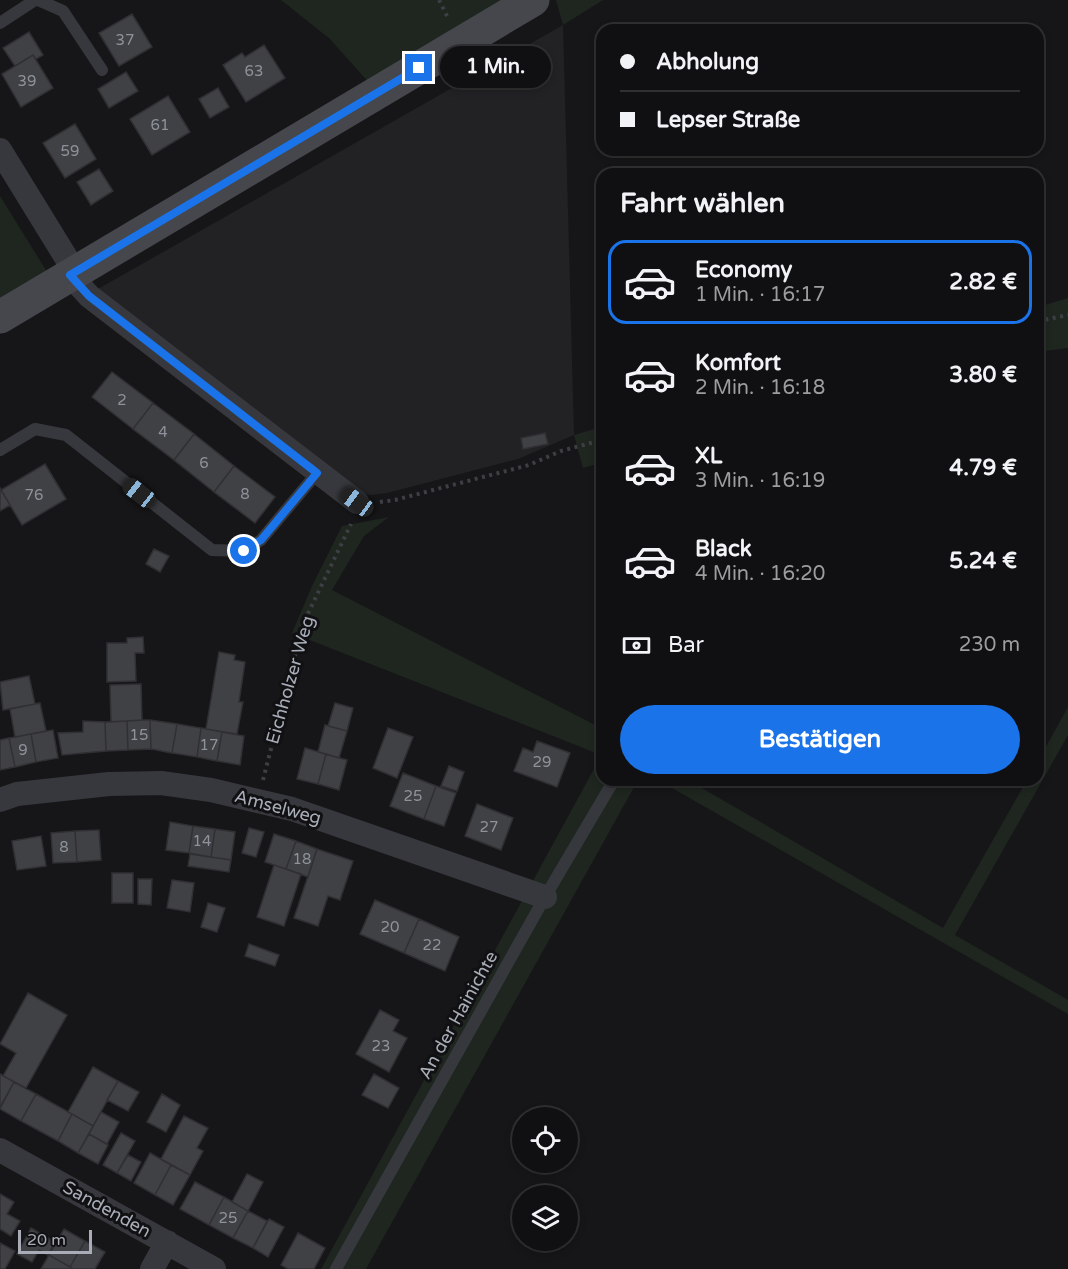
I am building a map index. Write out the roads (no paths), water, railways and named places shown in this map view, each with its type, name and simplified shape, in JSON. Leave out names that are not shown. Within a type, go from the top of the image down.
[{"type":"street","points":[[0,317],[533,0]]},
{"type":"street","points":[[0,150],[73,274],[89,296],[357,502]]},
{"type":"street","name":"Amselweg","points":[[0,800],[17,794],[61,788],[161,783],[211,790],[258,800],[325,820],[545,897]]},
{"type":"street","name":"Sandenden","points":[[0,1150],[214,1269]]},
{"type":"street","points":[[152,1269],[167,1242]]},
{"type":"lane","points":[[0,23],[37,0],[63,11],[102,70]]},
{"type":"lane","points":[[0,450],[35,429],[66,435],[212,550],[244,551],[261,540],[317,473]]},
{"type":"lane","name":"An der Hainichte","points":[[336,1269],[545,897],[610,786]]}]
